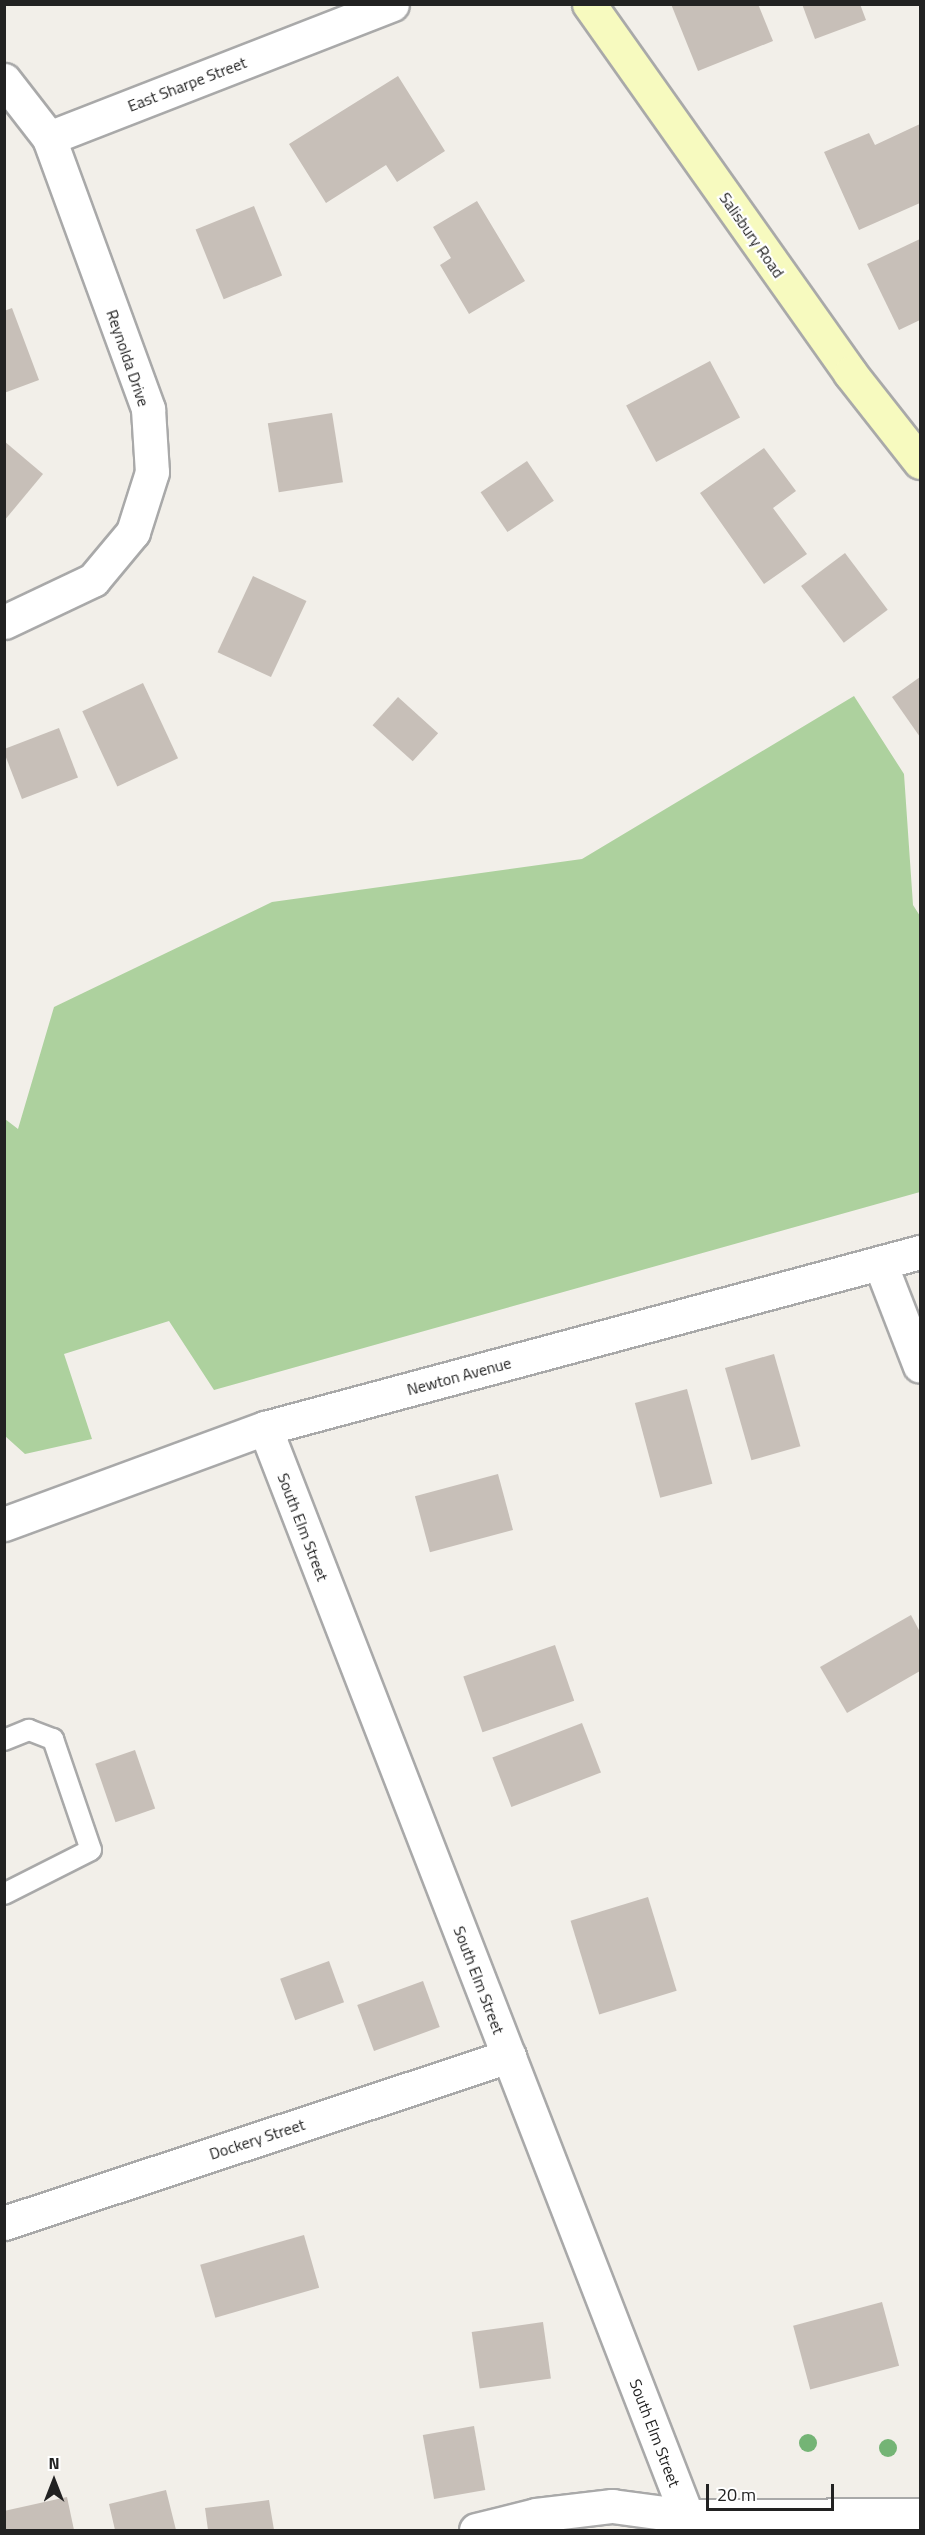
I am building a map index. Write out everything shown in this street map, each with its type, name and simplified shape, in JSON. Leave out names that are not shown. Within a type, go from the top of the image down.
[{"type":"street","name":"East Sharpe Street","points":[[49,138],[392,4]]},
{"type":"street","name":"Salisbury Road","points":[[589,4],[850,373],[921,462]]},
{"type":"street","points":[[4,80],[49,138]]},
{"type":"street","name":"Reynolda Drive","points":[[4,622],[93,580],[133,532],[152,472],[148,410],[49,138]]},
{"type":"street","name":"Newton Avenue","points":[[4,1524],[265,1428],[921,1252]]},
{"type":"street","points":[[880,1263],[921,1366]]},
{"type":"street","name":"South Elm Street","points":[[265,1428],[508,2056],[682,2523]]},
{"type":"street","name":"Dockery Street","points":[[4,2223],[508,2056]]},
{"type":"street","points":[[476,2530],[536,2515],[612,2506],[682,2523],[921,2514]]},
{"type":"lane","points":[[4,1740],[30,1730],[52,1739],[91,1850],[4,1894]]},
{"type":"green space","points":[[854,696],[904,774],[913,905],[920,916],[920,1192],[214,1390],[169,1321],[64,1354],[92,1439],[25,1454],[5,1436],[5,1119],[18,1129],[54,1007],[272,902],[582,859]]},
{"type":"building","points":[[671,4],[758,4],[773,41],[698,71]]},
{"type":"building","points":[[802,4],[860,4],[866,20],[815,39]]},
{"type":"building","points":[[398,76],[445,151],[397,182],[386,165],[326,203],[289,144]]},
{"type":"building","points":[[920,124],[920,203],[859,230],[824,152],[869,133],[875,145]]},
{"type":"building","points":[[477,201],[525,281],[469,314],[440,265],[451,258],[433,227]]},
{"type":"building","points":[[254,206],[282,276],[224,299],[196,230]]},
{"type":"building","points":[[920,239],[920,320],[899,330],[867,264]]},
{"type":"building","points":[[12,308],[39,380],[4,393],[4,311]]},
{"type":"building","points":[[710,361],[740,418],[656,462],[626,406]]},
{"type":"building","points":[[332,413],[343,482],[279,492],[268,423]]},
{"type":"building","points":[[4,441],[43,474],[4,521]]},
{"type":"building","points":[[764,448],[796,491],[773,508],[807,554],[764,584],[700,493]]},
{"type":"building","points":[[527,461],[554,501],[507,532],[481,492]]},
{"type":"building","points":[[845,553],[888,610],[844,643],[801,586]]},
{"type":"building","points":[[253,576],[306,601],[271,677],[218,652]]},
{"type":"building","points":[[920,677],[920,737],[892,697]]},
{"type":"building","points":[[143,683],[178,758],[117,787],[82,711]]},
{"type":"building","points":[[398,697],[438,733],[413,761],[373,725]]},
{"type":"building","points":[[59,728],[78,777],[22,799],[4,749]]},
{"type":"building","points":[[774,1354],[800,1446],[751,1460],[725,1368]]},
{"type":"building","points":[[687,1389],[712,1484],[660,1498],[635,1403]]},
{"type":"building","points":[[498,1474],[513,1530],[430,1552],[415,1496]]},
{"type":"building","points":[[911,1615],[920,1632],[920,1671],[847,1713],[820,1667]]},
{"type":"building","points":[[555,1645],[574,1701],[482,1732],[463,1677]]},
{"type":"building","points":[[582,1723],[601,1772],[511,1807],[492,1757]]},
{"type":"building","points":[[135,1750],[155,1809],[115,1822],[95,1764]]},
{"type":"building","points":[[648,1897],[677,1991],[599,2014],[571,1921]]},
{"type":"building","points":[[329,1961],[344,2002],[295,2020],[280,1979]]},
{"type":"building","points":[[423,1981],[440,2027],[374,2051],[357,2005]]},
{"type":"building","points":[[304,2235],[319,2288],[215,2318],[200,2265]]},
{"type":"building","points":[[882,2302],[899,2366],[810,2390],[793,2326]]},
{"type":"building","points":[[543,2322],[551,2378],[480,2388],[472,2332]]},
{"type":"building","points":[[474,2426],[485,2490],[434,2499],[423,2435]]},
{"type":"building","points":[[166,2490],[176,2530],[115,2530],[109,2504]]},
{"type":"building","points":[[67,2497],[74,2530],[6,2530],[4,2511]]},
{"type":"building","points":[[269,2500],[274,2530],[208,2530],[205,2508]]}]
